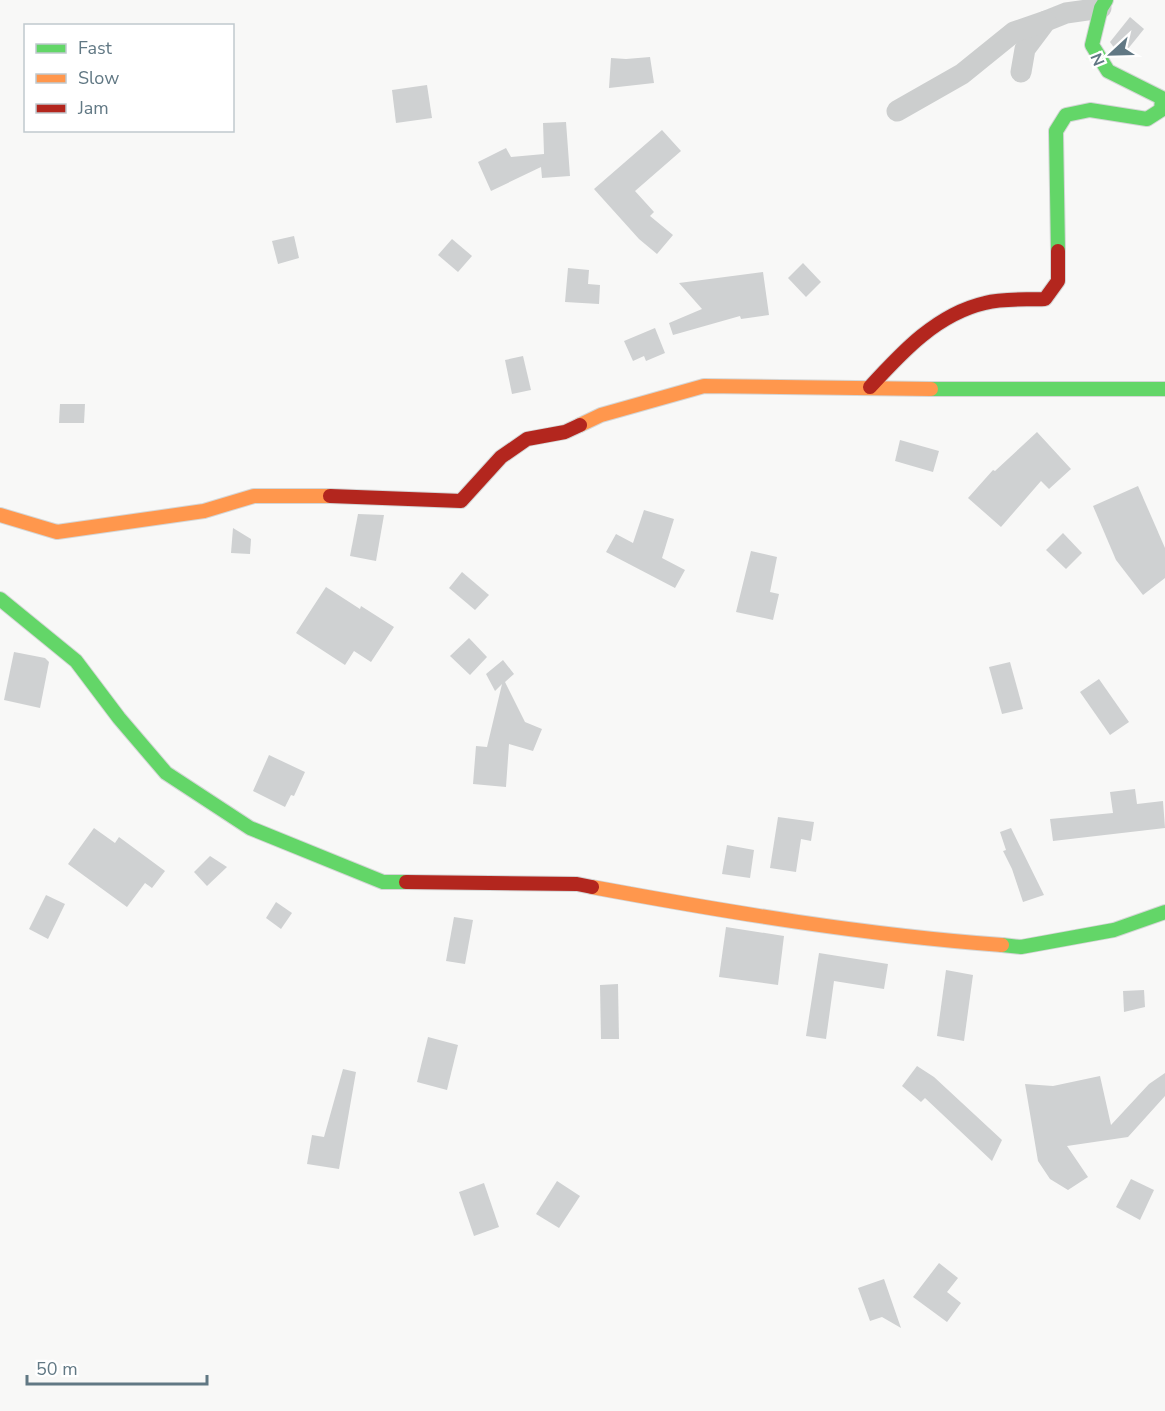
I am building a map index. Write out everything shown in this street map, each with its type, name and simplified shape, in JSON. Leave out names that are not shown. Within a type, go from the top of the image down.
[{"type":"street","points":[[870,387],[903,351],[951,315],[985,303],[1045,299],[1059,281],[1056,131],[1066,115],[1090,110],[1147,119],[1161,110],[1162,98],[1108,71],[1092,45],[1103,4],[1066,13],[1014,32],[962,74],[897,111]]},
{"type":"street","points":[[1021,72],[1025,49],[1046,21]]},
{"type":"street","points":[[0,515],[57,532],[204,511],[254,496],[334,496],[461,501],[501,457],[527,439],[565,432],[601,415],[704,386],[1034,390],[1165,389]]},
{"type":"street","points":[[0,599],[76,662],[119,718],[166,773],[250,828],[383,882],[577,884],[686,904],[932,940],[1020,947],[1114,930],[1165,912]]},
{"type":"building","points":[[1130,17],[1144,29],[1123,55],[1110,42]]},
{"type":"building","points":[[650,57],[654,83],[609,88],[611,58]]},
{"type":"building","points":[[427,85],[432,118],[396,123],[392,90]]},
{"type":"building","points":[[566,122],[570,176],[542,178],[541,167],[491,191],[478,162],[506,148],[511,157],[544,154],[543,123]]},
{"type":"building","points":[[662,130],[681,151],[635,191],[654,212],[650,216],[673,235],[657,254],[639,239],[594,189]]},
{"type":"building","points":[[294,236],[299,258],[278,264],[272,241]]},
{"type":"building","points":[[452,239],[472,256],[458,272],[438,255]]},
{"type":"building","points":[[803,263],[821,282],[806,297],[788,278]]},
{"type":"building","points":[[568,268],[589,270],[588,284],[600,285],[599,304],[565,302]]},
{"type":"building","points":[[763,272],[769,315],[741,319],[740,316],[673,335],[669,323],[702,309],[679,283]]},
{"type":"building","points":[[655,328],[665,353],[646,361],[644,356],[633,361],[624,341]]},
{"type":"building","points":[[523,356],[531,390],[512,394],[505,360]]},
{"type":"building","points":[[60,404],[85,404],[84,423],[59,423]]},
{"type":"building","points":[[1037,432],[1071,469],[1049,489],[1041,481],[1001,527],[968,498],[993,470],[995,471]]},
{"type":"building","points":[[900,440],[939,451],[933,472],[895,461]]},
{"type":"building","points":[[1138,486],[1165,548],[1165,578],[1143,595],[1116,560],[1093,506]]},
{"type":"building","points":[[644,510],[674,519],[662,558],[685,570],[675,588],[606,552],[616,534],[633,543]]},
{"type":"building","points":[[358,514],[384,515],[376,561],[350,556]]},
{"type":"building","points":[[233,528],[251,539],[250,554],[231,553]]},
{"type":"building","points":[[1063,533],[1082,553],[1066,569],[1046,550]]},
{"type":"building","points":[[751,551],[777,557],[770,592],[779,594],[773,620],[736,612]]},
{"type":"building","points":[[462,572],[489,595],[475,610],[449,588]]},
{"type":"building","points":[[326,587],[394,627],[371,662],[354,651],[345,665],[296,633]]},
{"type":"building","points":[[469,638],[487,657],[470,675],[450,656]]},
{"type":"building","points":[[14,652],[45,658],[49,662],[40,708],[4,700]]},
{"type":"building","points":[[503,660],[514,674],[505,682],[525,722],[542,729],[533,751],[509,744],[506,787],[473,784],[476,746],[487,747],[502,684],[495,691],[486,674]]},
{"type":"building","points":[[1010,662],[1023,709],[1002,714],[989,667]]},
{"type":"building","points":[[1099,679],[1129,722],[1110,735],[1080,692]]},
{"type":"building","points":[[269,755],[305,772],[294,796],[291,795],[285,807],[253,791]]},
{"type":"building","points":[[1135,789],[1137,804],[1163,801],[1165,828],[1053,841],[1050,819],[1113,813],[1110,792]]},
{"type":"building","points":[[778,817],[814,822],[811,841],[801,839],[796,872],[770,868]]},
{"type":"building","points":[[94,828],[115,843],[119,837],[165,871],[152,888],[145,883],[127,907],[68,864]]},
{"type":"building","points":[[1011,828],[1044,895],[1023,902],[1012,869],[1003,851],[1006,850],[1000,832]]},
{"type":"building","points":[[727,845],[754,850],[750,878],[722,874]]},
{"type":"building","points":[[210,856],[227,867],[207,886],[194,872]]},
{"type":"building","points":[[46,895],[65,904],[48,939],[29,929]]},
{"type":"building","points":[[276,902],[292,913],[281,929],[266,918]]},
{"type":"building","points":[[454,917],[473,920],[465,964],[446,961]]},
{"type":"building","points":[[726,927],[784,936],[778,985],[719,977]]},
{"type":"building","points":[[819,953],[888,964],[884,989],[834,981],[826,1039],[806,1036]]},
{"type":"building","points":[[946,970],[973,975],[964,1041],[937,1036]]},
{"type":"building","points":[[618,984],[619,1039],[601,1039],[600,985]]},
{"type":"building","points":[[1144,990],[1145,1007],[1124,1012],[1123,991]]},
{"type":"building","points":[[428,1037],[458,1045],[447,1090],[417,1082]]},
{"type":"building","points":[[917,1066],[934,1077],[1002,1140],[992,1161],[925,1098],[921,1102],[902,1086]]},
{"type":"building","points":[[343,1069],[356,1072],[339,1169],[307,1164],[312,1135],[324,1137]]},
{"type":"building","points":[[1165,1073],[1165,1096],[1128,1137],[1067,1146],[1088,1177],[1068,1190],[1050,1179],[1038,1161],[1025,1084],[1053,1086],[1100,1076],[1111,1125],[1149,1084]]},
{"type":"building","points":[[1131,1179],[1154,1190],[1140,1220],[1116,1207]]},
{"type":"building","points":[[557,1181],[580,1196],[559,1228],[536,1214]]},
{"type":"building","points":[[484,1183],[499,1227],[474,1236],[459,1192]]},
{"type":"building","points":[[939,1263],[958,1278],[947,1292],[961,1303],[947,1322],[913,1297]]},
{"type":"building","points":[[884,1279],[901,1328],[882,1317],[870,1321],[858,1288]]},
{"type":"traffic: fast","points":[[1058,251],[1056,131],[1066,115],[1090,110],[1147,119],[1161,110],[1162,98],[1108,71],[1092,45],[1101,8],[1106,0]]},
{"type":"traffic: fast","points":[[931,389],[1165,389]]},
{"type":"traffic: fast","points":[[0,599],[76,661],[119,718],[166,773],[250,828],[383,882],[406,882]]},
{"type":"traffic: fast","points":[[1002,945],[1021,947],[1114,930],[1165,912]]},
{"type":"traffic: slow","points":[[580,425],[601,415],[704,386],[931,389]]},
{"type":"traffic: slow","points":[[0,515],[57,532],[204,511],[254,496],[330,496]]},
{"type":"traffic: slow","points":[[592,887],[796,922],[1002,945]]},
{"type":"traffic: jam","points":[[870,387],[908,348],[951,316],[992,301],[1045,299],[1058,281],[1058,251]]},
{"type":"traffic: jam","points":[[330,496],[461,501],[501,457],[527,439],[565,432],[580,425]]},
{"type":"traffic: jam","points":[[406,882],[577,884],[592,887]]}]
